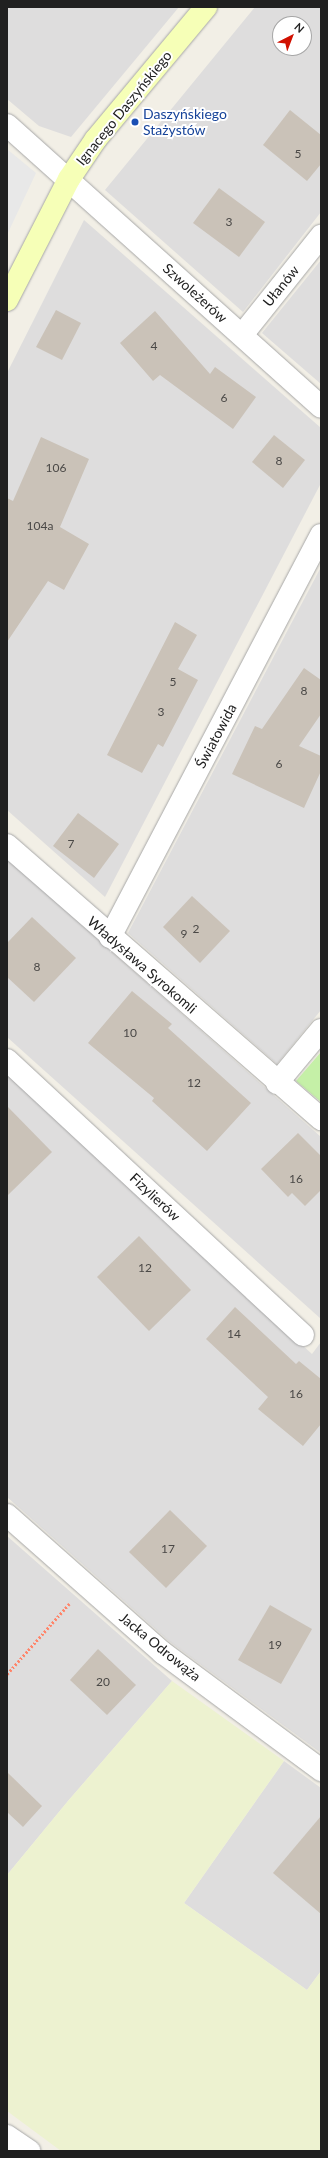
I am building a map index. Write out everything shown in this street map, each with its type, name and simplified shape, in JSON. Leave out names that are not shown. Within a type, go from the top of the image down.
[{"type":"street","name":"Ignacego Daszyńskiego","points":[[7,300],[69,179],[96,139],[206,7]]},
{"type":"street","name":"Szwoleżerów","points":[[7,125],[69,179],[321,407]]},
{"type":"street","name":"Ułanów","points":[[242,335],[321,236]]},
{"type":"street","name":"Światowida","points":[[110,937],[321,535]]},
{"type":"street","name":"Władysława Syrokomli","points":[[7,845],[277,1083],[321,1119]]},
{"type":"street","points":[[277,1083],[321,1030]]},
{"type":"street","name":"Fizylierów","points":[[7,1060],[303,1335]]},
{"type":"street","name":"Jacka Odrowąża","points":[[7,1515],[163,1652],[321,1770]]},
{"type":"street","points":[[7,2136],[29,2151]]},
{"type":"path","points":[[7,1674],[86,1585]]},
{"type":"shaded area","points":[[7,7],[179,7],[71,137],[39,126],[7,99]]},
{"type":"shaded area","points":[[255,7],[321,7],[321,212],[243,312],[105,190]]},
{"type":"shaded area","points":[[7,149],[36,173],[7,235]]},
{"type":"shaded area","points":[[84,220],[321,428],[321,483],[105,897],[7,810],[7,373]]},
{"type":"shaded area","points":[[321,260],[321,384],[262,333]]},
{"type":"shaded area","points":[[321,567],[321,1010],[277,1064],[128,933]]},
{"type":"shaded area","points":[[7,859],[321,1137],[321,1319],[7,1037]]},
{"type":"shaded area","points":[[7,1075],[312,1354],[321,1342],[321,1753],[170,1642],[7,1497]]},
{"type":"shaded area","points":[[7,1536],[172,1681],[68,1801],[7,1875]]},
{"type":"shaded area","points":[[284,1761],[321,1788],[321,1971],[307,1990],[184,1903]]},
{"type":"green space","points":[[321,1052],[321,1102],[296,1081]]},
{"type":"green space","points":[[172,1681],[284,1761],[184,1903],[307,1990],[321,1971],[321,2151],[61,2151],[7,2111],[7,1875],[68,1801]]},
{"type":"building","points":[[290,110],[321,135],[321,164],[307,181],[263,145]]},
{"type":"building","points":[[219,188],[265,222],[239,257],[193,223]]},
{"type":"building","points":[[56,310],[81,323],[62,360],[36,347]]},
{"type":"building","points":[[155,311],[210,374],[215,367],[256,397],[233,429],[160,375],[153,381],[120,343]]},
{"type":"building","points":[[274,435],[305,460],[283,488],[252,462]]},
{"type":"building","points":[[41,437],[89,459],[60,527],[89,544],[64,590],[48,581],[7,642],[7,498],[13,501]]},
{"type":"building","points":[[175,622],[197,635],[178,669],[198,680],[163,747],[158,744],[142,773],[107,755]]},
{"type":"building","points":[[304,668],[321,680],[321,714],[299,746],[321,756],[321,771],[304,808],[232,774],[255,726],[262,729]]},
{"type":"building","points":[[78,813],[119,844],[94,878],[53,846]]},
{"type":"building","points":[[192,896],[230,931],[200,963],[163,927]]},
{"type":"building","points":[[32,917],[76,958],[34,1002],[7,977],[7,943]]},
{"type":"building","points":[[132,991],[172,1024],[168,1028],[251,1103],[207,1151],[152,1101],[154,1098],[88,1043]]},
{"type":"building","points":[[7,1106],[52,1152],[7,1196]]},
{"type":"building","points":[[298,1133],[321,1156],[321,1190],[305,1206],[292,1193],[288,1197],[261,1169]]},
{"type":"building","points":[[139,1236],[191,1290],[149,1331],[97,1277]]},
{"type":"building","points":[[235,1307],[296,1364],[299,1361],[321,1379],[321,1424],[303,1446],[258,1409],[268,1397],[206,1339]]},
{"type":"building","points":[[170,1510],[207,1546],[166,1588],[129,1552]]},
{"type":"building","points":[[270,1605],[312,1629],[281,1684],[238,1660]]},
{"type":"building","points":[[98,1649],[136,1685],[107,1715],[70,1680]]},
{"type":"building","points":[[7,1772],[42,1806],[23,1827],[7,1812]]},
{"type":"building","points":[[321,1816],[321,1914],[273,1873]]},
{"type":"place","name":"Daszyńskiego Stażystów","points":[[135,122]]}]
